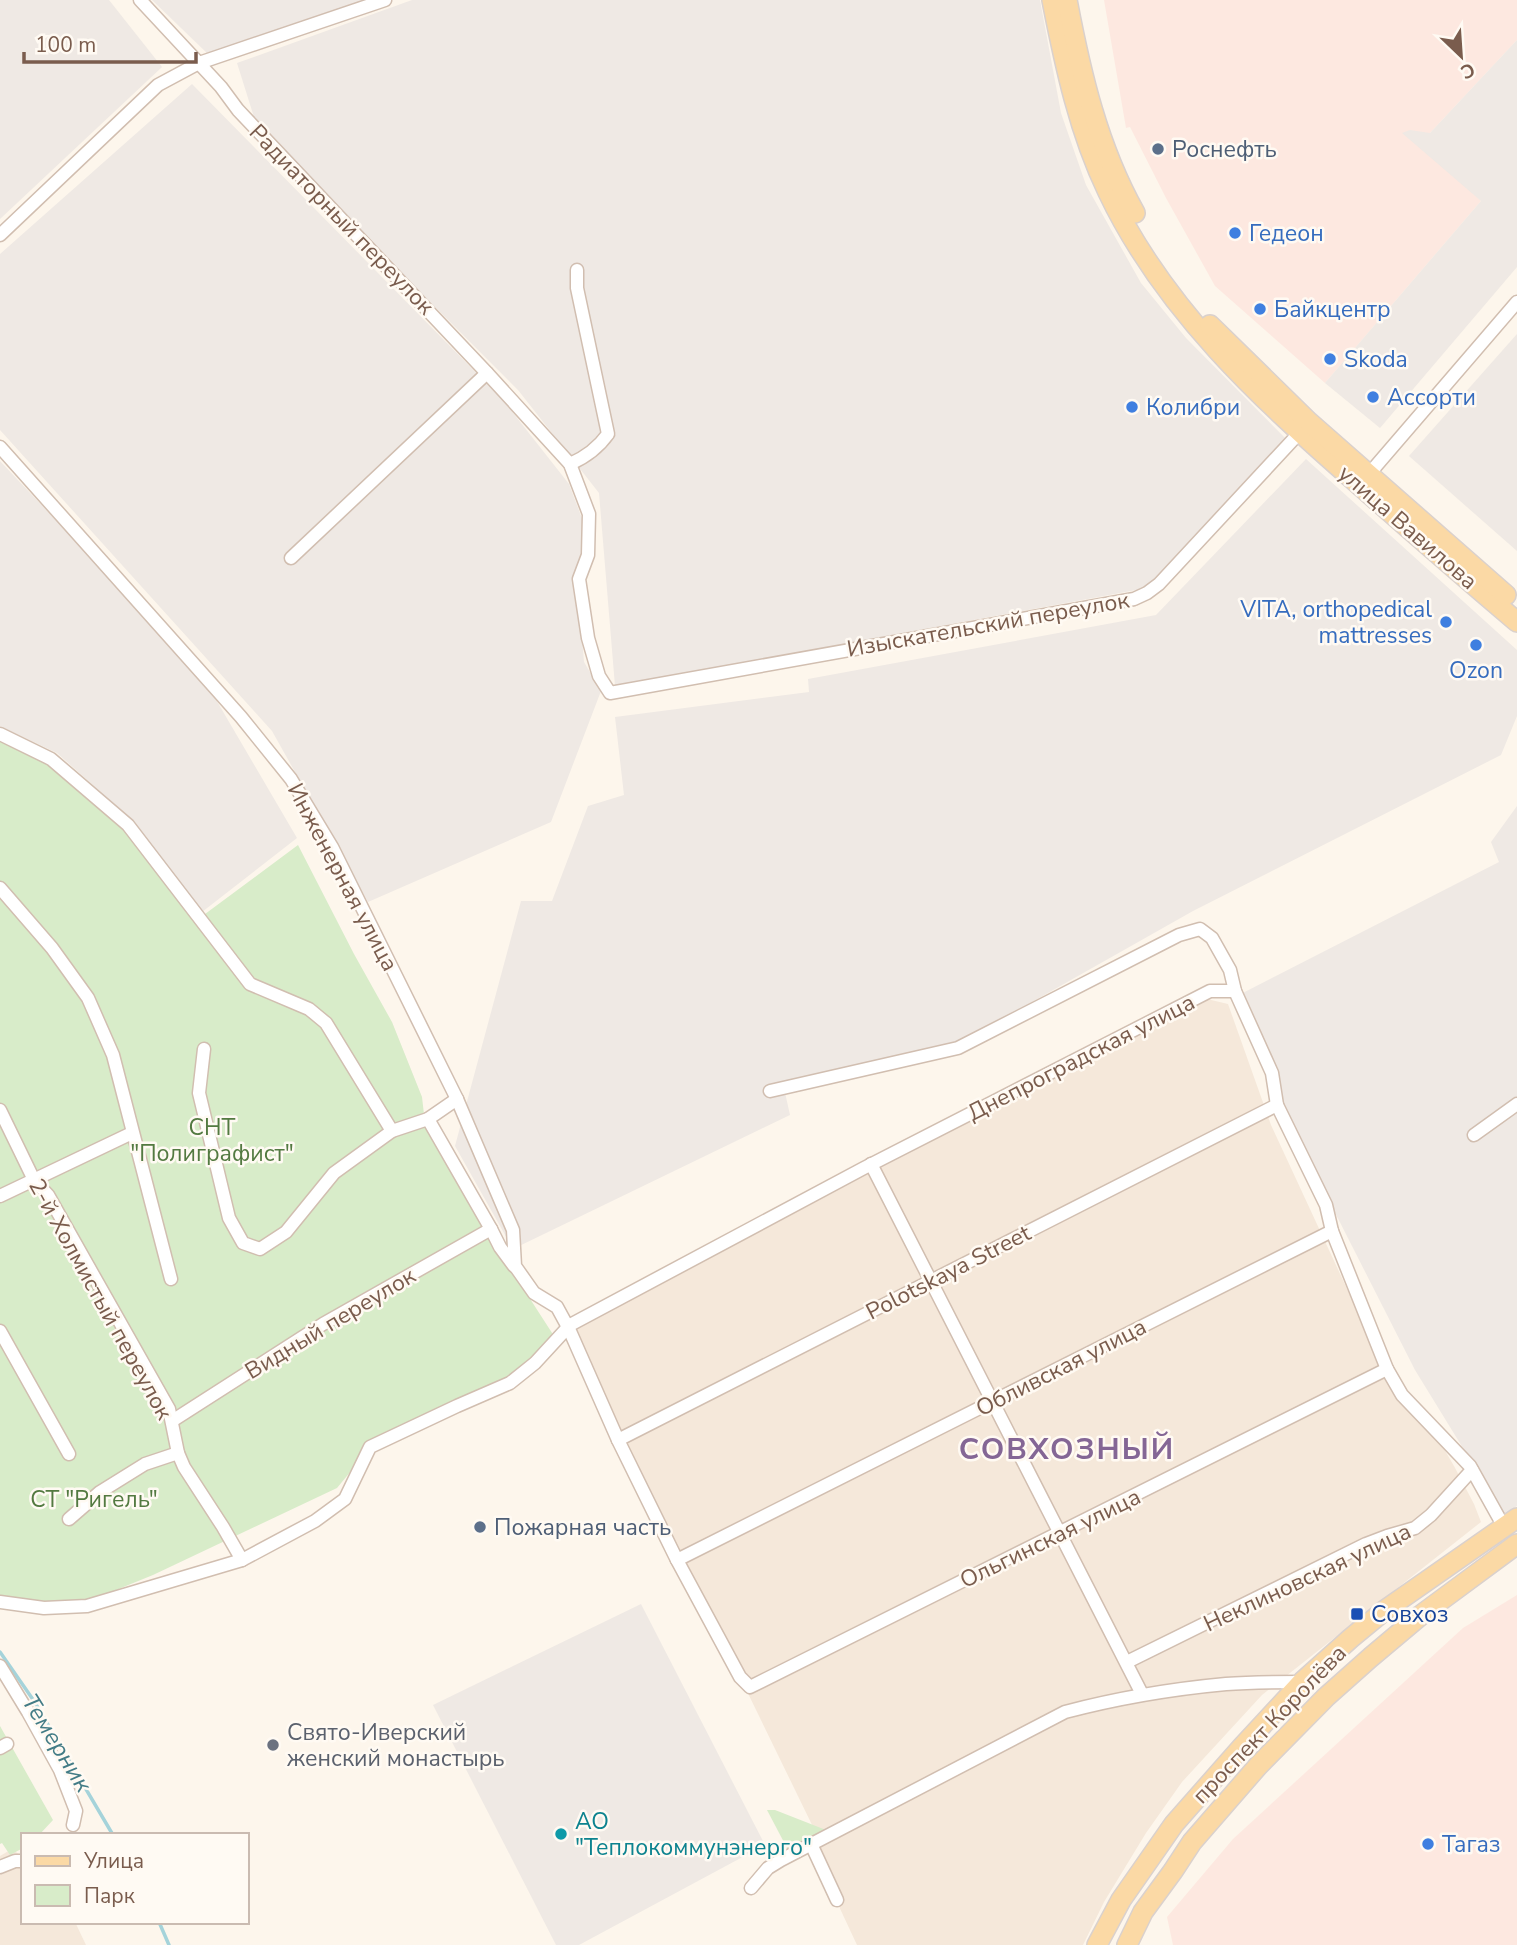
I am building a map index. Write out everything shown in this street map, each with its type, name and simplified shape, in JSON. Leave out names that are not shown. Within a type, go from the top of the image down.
[{"type":"main road","name":"улица Вавилова","points":[[1052,0],[1072,93],[1088,146],[1108,194],[1174,300],[1225,359],[1517,622]]},
{"type":"main road","name":"улица Вавилова","points":[[1067,0],[1086,91],[1102,142],[1121,188],[1183,292],[1304,428],[1368,474],[1517,605]]},
{"type":"main road","name":"проспект Королёва","points":[[1097,1945],[1121,1900],[1174,1824],[1303,1682],[1385,1610],[1510,1522]]},
{"type":"main road","name":"проспект Королёва","points":[[1127,1945],[1143,1912],[1192,1842],[1258,1766],[1326,1697],[1371,1657],[1421,1615],[1517,1544]]},
{"type":"street","name":"Радиаторный переулок","points":[[140,0],[199,63],[238,110],[570,464],[589,514],[587,555],[579,579],[588,638],[599,676],[610,693]]},
{"type":"street","points":[[0,235],[158,85],[199,63],[384,0]]},
{"type":"street","points":[[570,464],[584,458],[601,445],[608,434],[577,288],[577,270]]},
{"type":"street","name":"улица Вавилова","points":[[1368,474],[1517,302]]},
{"type":"street","points":[[290,558],[487,373]]},
{"type":"street","name":"Изыскательский переулок","points":[[610,693],[1134,599],[1158,584],[1304,428]]},
{"type":"street","name":"Инженерная улица","points":[[0,447],[241,717],[290,779],[332,847],[457,1099],[513,1230],[514,1266]]},
{"type":"street","points":[[0,734],[51,759],[128,825],[250,984],[309,1009],[326,1023],[392,1131]]},
{"type":"street","points":[[0,888],[52,948],[88,998],[113,1055],[171,1279]]},
{"type":"street","points":[[770,1091],[958,1048],[1179,935],[1200,929],[1212,938],[1230,970],[1235,991],[1272,1073],[1277,1105],[1326,1205],[1332,1231],[1387,1369],[1402,1395],[1472,1470],[1510,1522]]},
{"type":"street","name":"Днепроградская улица","points":[[567,1327],[871,1164],[1210,991],[1235,991]]},
{"type":"street","points":[[204,1049],[199,1093],[229,1218],[243,1243],[260,1249],[286,1232],[334,1172],[392,1131],[428,1119],[457,1099]]},
{"type":"street","points":[[1474,1135],[1517,1104]]},
{"type":"street","name":"Polotskaya Street","points":[[618,1440],[1277,1105]]},
{"type":"street","name":"2-й Холмистый переулок","points":[[0,1110],[34,1180],[48,1195],[169,1409],[178,1453],[184,1467],[242,1560]]},
{"type":"street","points":[[428,1119],[500,1247],[534,1293],[557,1307],[677,1560]]},
{"type":"street","points":[[0,1196],[132,1133]]},
{"type":"street","points":[[871,1164],[1142,1694]]},
{"type":"street","name":"Видный переулок","points":[[172,1421],[323,1324],[491,1229]]},
{"type":"street","name":"Обливская улица","points":[[677,1560],[1332,1231]]},
{"type":"street","points":[[0,1602],[44,1608],[87,1606],[242,1560],[314,1521],[345,1499],[370,1447],[510,1383],[535,1363],[567,1327]]},
{"type":"street","points":[[0,1331],[69,1454]]},
{"type":"street","name":"Ольгинская улица","points":[[677,1560],[740,1677],[750,1687],[1387,1369]]},
{"type":"street","points":[[69,1519],[100,1492],[145,1464],[178,1453]]},
{"type":"street","name":"Неклиновская улица","points":[[1127,1662],[1366,1544],[1415,1528],[1431,1515],[1472,1470]]},
{"type":"street","points":[[0,1666],[60,1770],[76,1811],[73,1825]]},
{"type":"street","points":[[751,1888],[768,1868],[1065,1712],[1142,1694],[1229,1684],[1303,1682]]},
{"type":"street","points":[[811,1844],[836,1900]]},
{"type":"street","points":[[0,1867],[20,1861]]},
{"type":"shaded area","points":[[0,0],[109,0],[162,67],[0,219]]},
{"type":"shaded area","points":[[152,0],[363,0],[210,56]]},
{"type":"shaded area","points":[[412,0],[1040,0],[1061,113],[1086,185],[1141,283],[1186,338],[1287,440],[1147,588],[615,686],[599,493],[518,390],[258,130],[237,63]]},
{"type":"shaded area","points":[[1104,0],[1517,0],[1517,40],[1429,134],[1410,131],[1481,201],[1325,383],[1215,286],[1130,127],[1126,128]]},
{"type":"shaded area","points":[[1517,40],[1517,267],[1380,428],[1325,383],[1481,201],[1402,133],[1410,130],[1430,133]]},
{"type":"shaded area","points":[[192,84],[502,399],[569,484],[586,529],[578,588],[584,662],[601,691],[551,822],[368,902],[272,731],[0,430],[0,254]]},
{"type":"shaded area","points":[[1517,334],[1517,551],[1409,456]]},
{"type":"shaded area","points":[[1306,459],[1517,650],[1517,716],[1501,755],[1193,911],[949,1049],[784,1088],[790,1115],[513,1249],[455,1146],[521,901],[552,901],[588,806],[624,795],[615,717],[809,692],[808,679],[1156,615]]},
{"type":"shaded area","points":[[0,461],[201,674],[297,838],[202,912],[113,803],[57,753],[0,726]]},
{"type":"shaded area","points":[[1517,806],[1517,1506],[1504,1515],[1415,1370],[1288,1120],[1233,998],[1499,862],[1491,842]]},
{"type":"shaded area","points":[[1207,999],[1228,1004],[1271,1125],[1399,1401],[1437,1437],[1481,1522],[1262,1695],[1182,1782],[1146,1833],[1104,1902],[1083,1945],[857,1945],[808,1840],[817,1837],[815,1831],[571,1330],[582,1318]]},
{"type":"shaded area","points":[[1517,1595],[1517,1945],[1173,1945],[1167,1917],[1233,1839],[1463,1628]]},
{"type":"shaded area","points":[[641,1604],[765,1845],[579,1945],[556,1945],[433,1705]]},
{"type":"shaded area","points":[[12,1849],[21,1855],[21,1924],[76,1924],[86,1945],[0,1945],[0,1856]]},
{"type":"green space","name":"СНТ \"Полиграфист\"","points":[[0,733],[109,804],[201,917],[298,845],[392,1022],[422,1097],[425,1123],[485,1229],[554,1336],[506,1380],[370,1448],[337,1488],[153,1575],[84,1603],[0,1602]]},
{"type":"green space","points":[[0,1726],[53,1820],[41,1833],[21,1833],[21,1849],[10,1855],[2,1843],[0,1844]]},
{"type":"green space","points":[[767,1810],[775,1810],[826,1830],[787,1848]]},
{"type":"waterway","name":"Темерник","points":[[0,1652],[34,1701],[112,1833]]},
{"type":"waterway","name":"Темерник","points":[[160,1924],[169,1945]]},
{"type":"place","name":"Роснефть","points":[[1158,149]]},
{"type":"place","name":"Гедеон","points":[[1235,233]]},
{"type":"place","name":"Байкцентр","points":[[1260,309]]},
{"type":"place","name":"Skoda","points":[[1330,359]]},
{"type":"place","name":"Ассорти","points":[[1373,397]]},
{"type":"place","name":"Колибри","points":[[1132,407]]},
{"type":"place","name":"VITA, orthopedical mattresses","points":[[1446,622]]},
{"type":"place","name":"Ozon","points":[[1476,645]]},
{"type":"place","name":"Пожарная часть","points":[[480,1527]]},
{"type":"place","name":"Совхоз","points":[[1357,1614]]},
{"type":"place","name":"Свято-Иверский женский монастырь","points":[[273,1745]]},
{"type":"place","name":"АО \"Теплокоммунэнерго\"","points":[[561,1834]]},
{"type":"place","name":"Тагаз","points":[[1428,1844]]},
{"type":"district","name":"СОВХОЗНЫЙ","points":[[1067,1449]]},
{"type":"park label","name":"СТ \"Ригель\"","points":[[94,1499]]}]
